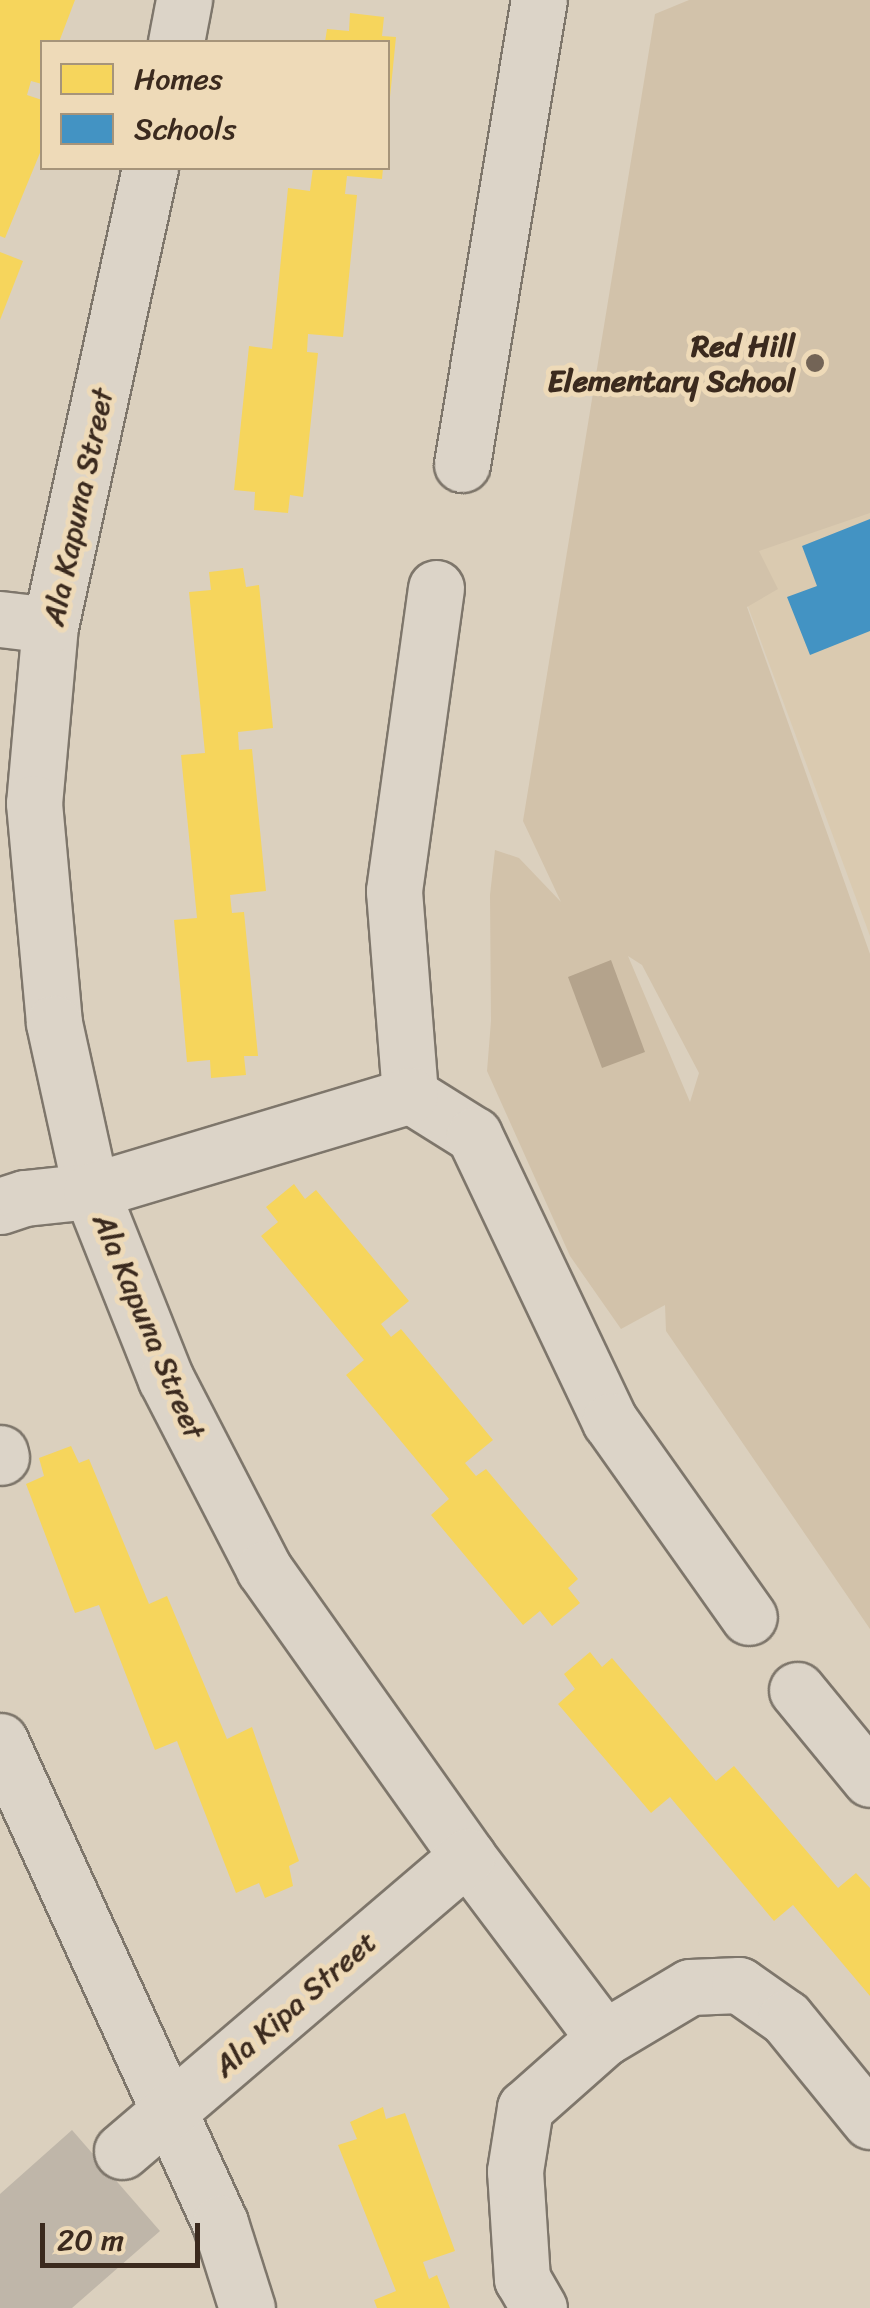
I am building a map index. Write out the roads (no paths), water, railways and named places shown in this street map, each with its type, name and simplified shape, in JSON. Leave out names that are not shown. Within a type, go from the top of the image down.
[{"type":"street","points":[[176,40],[184,0]]},
{"type":"street","points":[[462,464],[539,0]]},
{"type":"street","name":"Ala Kapuna Street","points":[[149,170],[25,622],[34,803],[54,1023],[92,1191],[166,1379],[264,1569],[467,1856],[604,2038]]},
{"type":"street","points":[[410,1095],[394,891],[436,588]]},
{"type":"street","points":[[0,1206],[25,1198],[92,1191],[410,1095],[474,1135],[610,1421],[750,1618]]},
{"type":"street","points":[[797,1690],[870,1779]]},
{"type":"street","points":[[0,1742],[166,2114],[220,2223],[247,2308]]},
{"type":"street","name":"Ala Kipa Street","points":[[122,2151],[467,1856]]},
{"type":"street","points":[[539,2308],[522,2278],[515,2171],[525,2108],[604,2038],[690,1986],[738,1985],[786,2018],[870,2121]]},
{"type":"place","name":"Red Hill Elementary School","points":[[815,363]]}]
